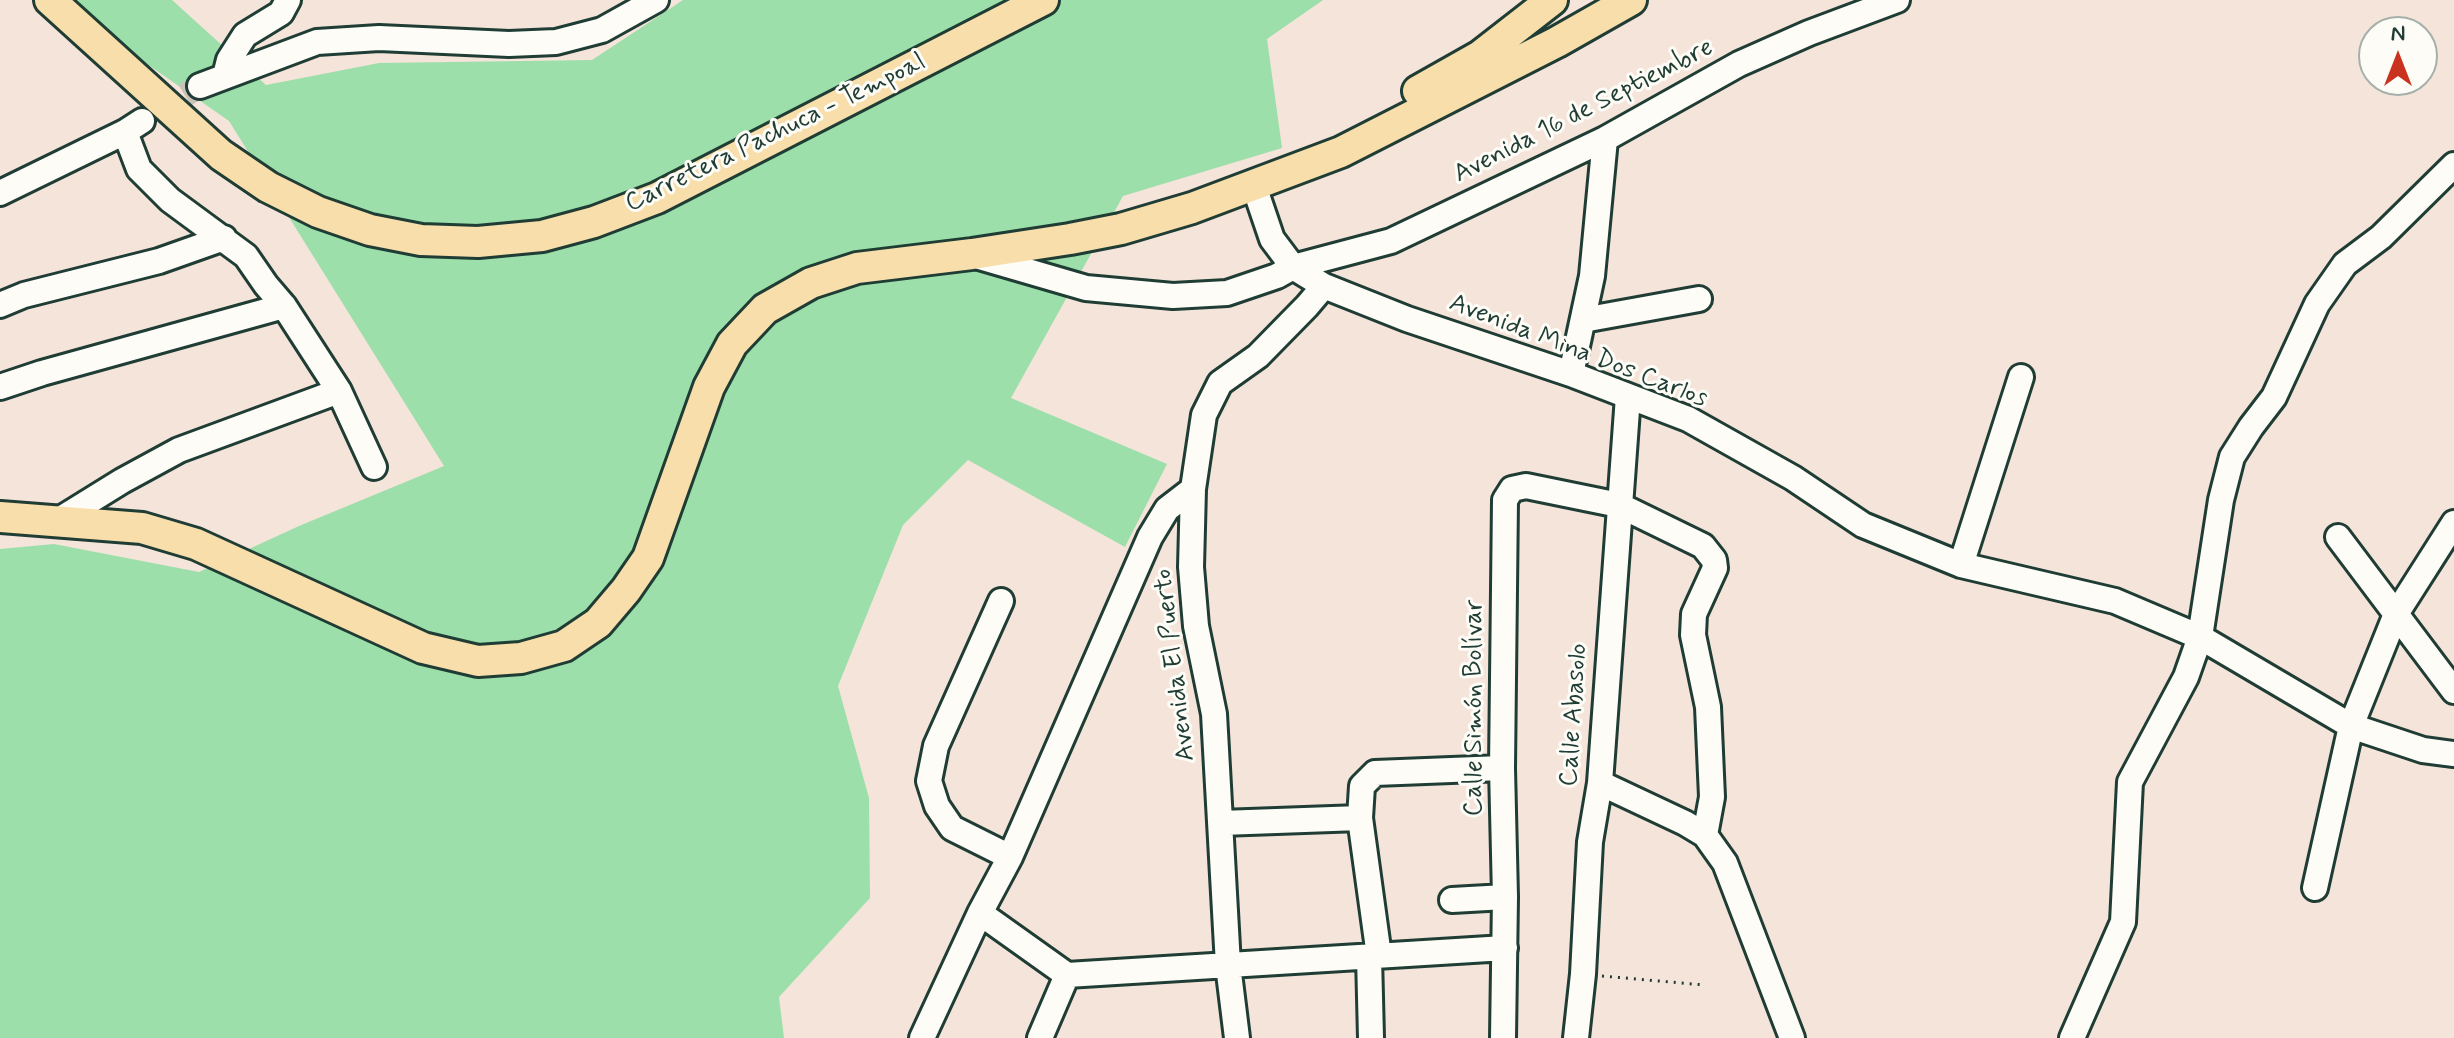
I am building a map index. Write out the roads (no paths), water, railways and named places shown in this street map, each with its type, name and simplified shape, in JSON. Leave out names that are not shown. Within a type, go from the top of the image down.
[{"type":"main road","name":"Carretera Pachuca - Tempoal","points":[[50,0],[221,155],[268,187],[318,212],[370,230],[421,240],[478,242],[542,236],[594,222],[657,198],[1043,0]]},
{"type":"main road","points":[[1341,152],[1384,111],[1480,56],[1552,0]]},
{"type":"main road","points":[[0,517],[142,528],[196,544],[423,648],[478,661],[521,658],[564,646],[598,623],[648,558],[709,387],[732,344],[765,309],[811,283],[857,268],[972,254],[1121,229],[1254,186],[1341,152],[1557,42],[1631,0]]},
{"type":"street","points":[[225,76],[229,60],[245,35],[281,13],[288,0]]},
{"type":"street","points":[[200,86],[317,42],[379,38],[509,44],[556,42],[602,30],[656,0]]},
{"type":"street","name":"Avenida 16 de Septiembre","points":[[1293,267],[1391,241],[1605,139],[1739,64],[1809,33],[1897,0]]},
{"type":"street","points":[[0,193],[134,126],[139,169],[170,200],[246,256],[284,306],[339,391],[374,467]]},
{"type":"street","points":[[1571,374],[1592,276],[1605,139]]},
{"type":"street","points":[[2072,1038],[2123,922],[2130,782],[2186,677],[2200,637],[2221,500],[2232,457],[2274,397],[2317,304],[2345,264],[2381,237],[2454,165]]},
{"type":"street","name":"Avenida Mina Dos Carlos","points":[[1254,186],[1272,239],[1293,267],[1324,286],[1407,319],[1571,374],[1688,419],[1793,478],[1863,525],[1961,565],[2115,601],[2200,637],[2351,726],[2423,750],[2454,754]]},
{"type":"street","points":[[0,305],[24,295],[159,261],[224,238]]},
{"type":"street","points":[[972,254],[1086,288],[1173,296],[1227,293],[1277,276],[1293,267]]},
{"type":"street","name":"Avenida El Puerto","points":[[1237,1038],[1228,965],[1214,714],[1193,596],[1193,489],[1204,415],[1220,383],[1258,356],[1324,286]]},
{"type":"street","points":[[1583,320],[1699,299]]},
{"type":"street","points":[[0,387],[284,306]]},
{"type":"street","points":[[1961,565],[2021,377]]},
{"type":"street","points":[[59,520],[179,450],[339,391]]},
{"type":"street","name":"Calle Abasolo","points":[[1576,1038],[1583,974],[1590,842],[1600,783],[1628,396]]},
{"type":"street","name":"Calle Simón Bolívar","points":[[1503,1038],[1505,500],[1512,489],[1526,486],[1619,505]]},
{"type":"street","points":[[922,1038],[980,913],[1010,857],[1150,537],[1167,509],[1193,489]]},
{"type":"street","points":[[1619,505],[1703,546],[1714,560],[1715,568],[1694,614],[1693,635],[1708,707],[1712,797],[1705,835]]},
{"type":"street","points":[[2315,888],[2351,726],[2396,614],[2451,533]]},
{"type":"street","points":[[2338,537],[2454,691]]},
{"type":"street","points":[[1001,601],[936,746],[929,781],[937,806],[952,828],[1010,857]]},
{"type":"street","points":[[1371,1038],[1374,956],[1360,818],[1362,786],[1375,773],[1502,768]]},
{"type":"street","points":[[1600,783],[1705,835],[1725,863],[1792,1038]]},
{"type":"street","points":[[1221,823],[1360,818]]},
{"type":"street","points":[[1452,900],[1505,897]]},
{"type":"street","points":[[980,913],[1067,975],[1505,948]]},
{"type":"street","points":[[1040,1038],[1067,975]]},
{"type":"tunnel","points":[[154,114],[200,86]]}]
